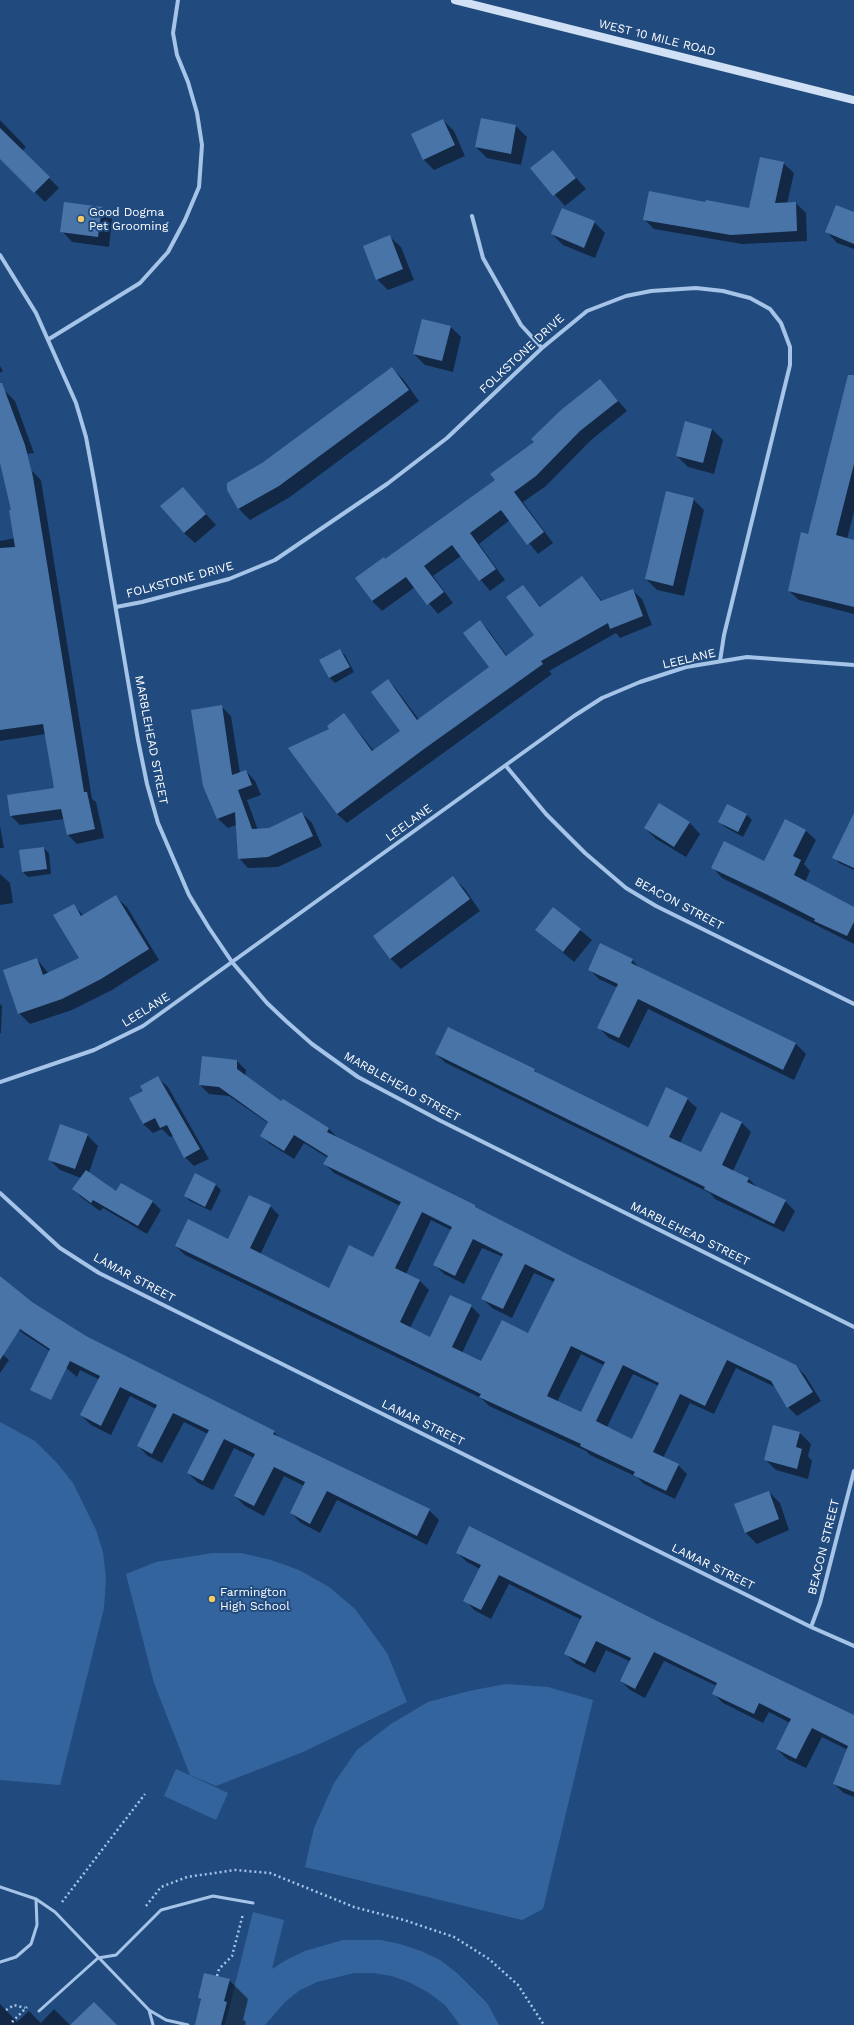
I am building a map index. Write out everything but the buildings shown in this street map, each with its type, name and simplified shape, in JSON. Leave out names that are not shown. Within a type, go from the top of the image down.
[{"type":"street","points":[[49,338],[140,283],[168,252],[185,220],[199,187],[202,145],[197,114],[188,82],[178,55],[173,33],[178,0]]},
{"type":"street","name":"WEST 10 MILE ROAD","points":[[454,0],[854,100]]},
{"type":"street","points":[[472,216],[483,258],[521,325],[542,348]]},
{"type":"street","name":"MARBLEHEAD STREET","points":[[0,255],[19,283],[49,338],[76,403],[86,437],[138,740],[147,784],[158,823],[189,895],[208,928],[232,962],[267,1003],[286,1021],[312,1044],[358,1077],[439,1120],[854,1327]]},
{"type":"street","name":"FOLKSTONE DRIVE","points":[[116,607],[142,602],[229,579],[275,560],[388,484],[447,438],[542,348],[587,311],[626,296],[673,289],[723,291],[750,298],[770,309],[781,323],[790,347],[790,365],[724,635],[720,661]]},
{"type":"street","name":"LEELANE","points":[[0,1082],[94,1050],[143,1026],[574,716],[602,698],[640,682],[686,667],[747,657],[854,665]]},
{"type":"street","name":"BEACON STREET","points":[[506,766],[546,814],[580,848],[626,888],[656,906],[854,1004]]},
{"type":"street","name":"LAMAR STREET","points":[[0,1193],[60,1248],[99,1273],[811,1627],[854,1646]]},
{"type":"street","name":"BEACON STREET","points":[[811,1627],[820,1603],[854,1471]]},
{"type":"lane","points":[[0,1887],[36,1899],[55,1912],[149,2010],[166,2020],[188,2025]]},
{"type":"lane","points":[[39,2011],[98,1958],[116,1955],[161,1910],[182,1903],[213,1896],[253,1903]]},
{"type":"lane","points":[[0,1962],[16,1957],[31,1944],[37,1925],[36,1899]]},
{"type":"lane","points":[[149,2010],[153,2025]]},
{"type":"path","points":[[55,1912],[145,1794]]},
{"type":"path","points":[[140,1930],[146,1904],[161,1887],[187,1877],[235,1870],[270,1873],[354,1907],[404,1920],[454,1937],[489,1959],[518,1985],[544,2025]]},
{"type":"path","points":[[217,1976],[219,1969],[232,1956],[246,1902]]},
{"type":"path","points":[[6,2010],[14,2005],[26,2008]]},
{"type":"shaded area","points":[[0,1422],[35,1441],[57,1463],[73,1483],[96,1530],[103,1552],[106,1579],[104,1608],[60,1785],[0,1780]]},
{"type":"shaded area","points":[[213,1553],[241,1553],[271,1560],[299,1570],[329,1587],[355,1609],[387,1653],[407,1702],[303,1752],[216,1786],[190,1775],[154,1683],[126,1574],[156,1562]]},
{"type":"shaded area","points":[[506,1684],[548,1687],[593,1700],[543,1909],[522,1920],[305,1867],[314,1828],[334,1783],[357,1750],[391,1724],[428,1702],[469,1691]]},
{"type":"shaded area","points":[[176,1769],[228,1793],[216,1820],[164,1796]]},
{"type":"shaded area","points":[[253,1912],[284,1920],[272,1969],[305,1951],[343,1940],[381,1940],[400,1944],[421,1951],[440,1960],[457,1973],[487,2003],[499,2025],[460,2025],[445,2005],[429,1993],[411,1983],[392,1976],[373,1973],[354,1973],[317,1982],[300,1990],[285,2002],[265,2025],[225,2025]]},
{"type":"place","name":"Good Dogma Pet Grooming","points":[[81,219]]},
{"type":"place","name":"Farmington High School","points":[[212,1599]]}]
